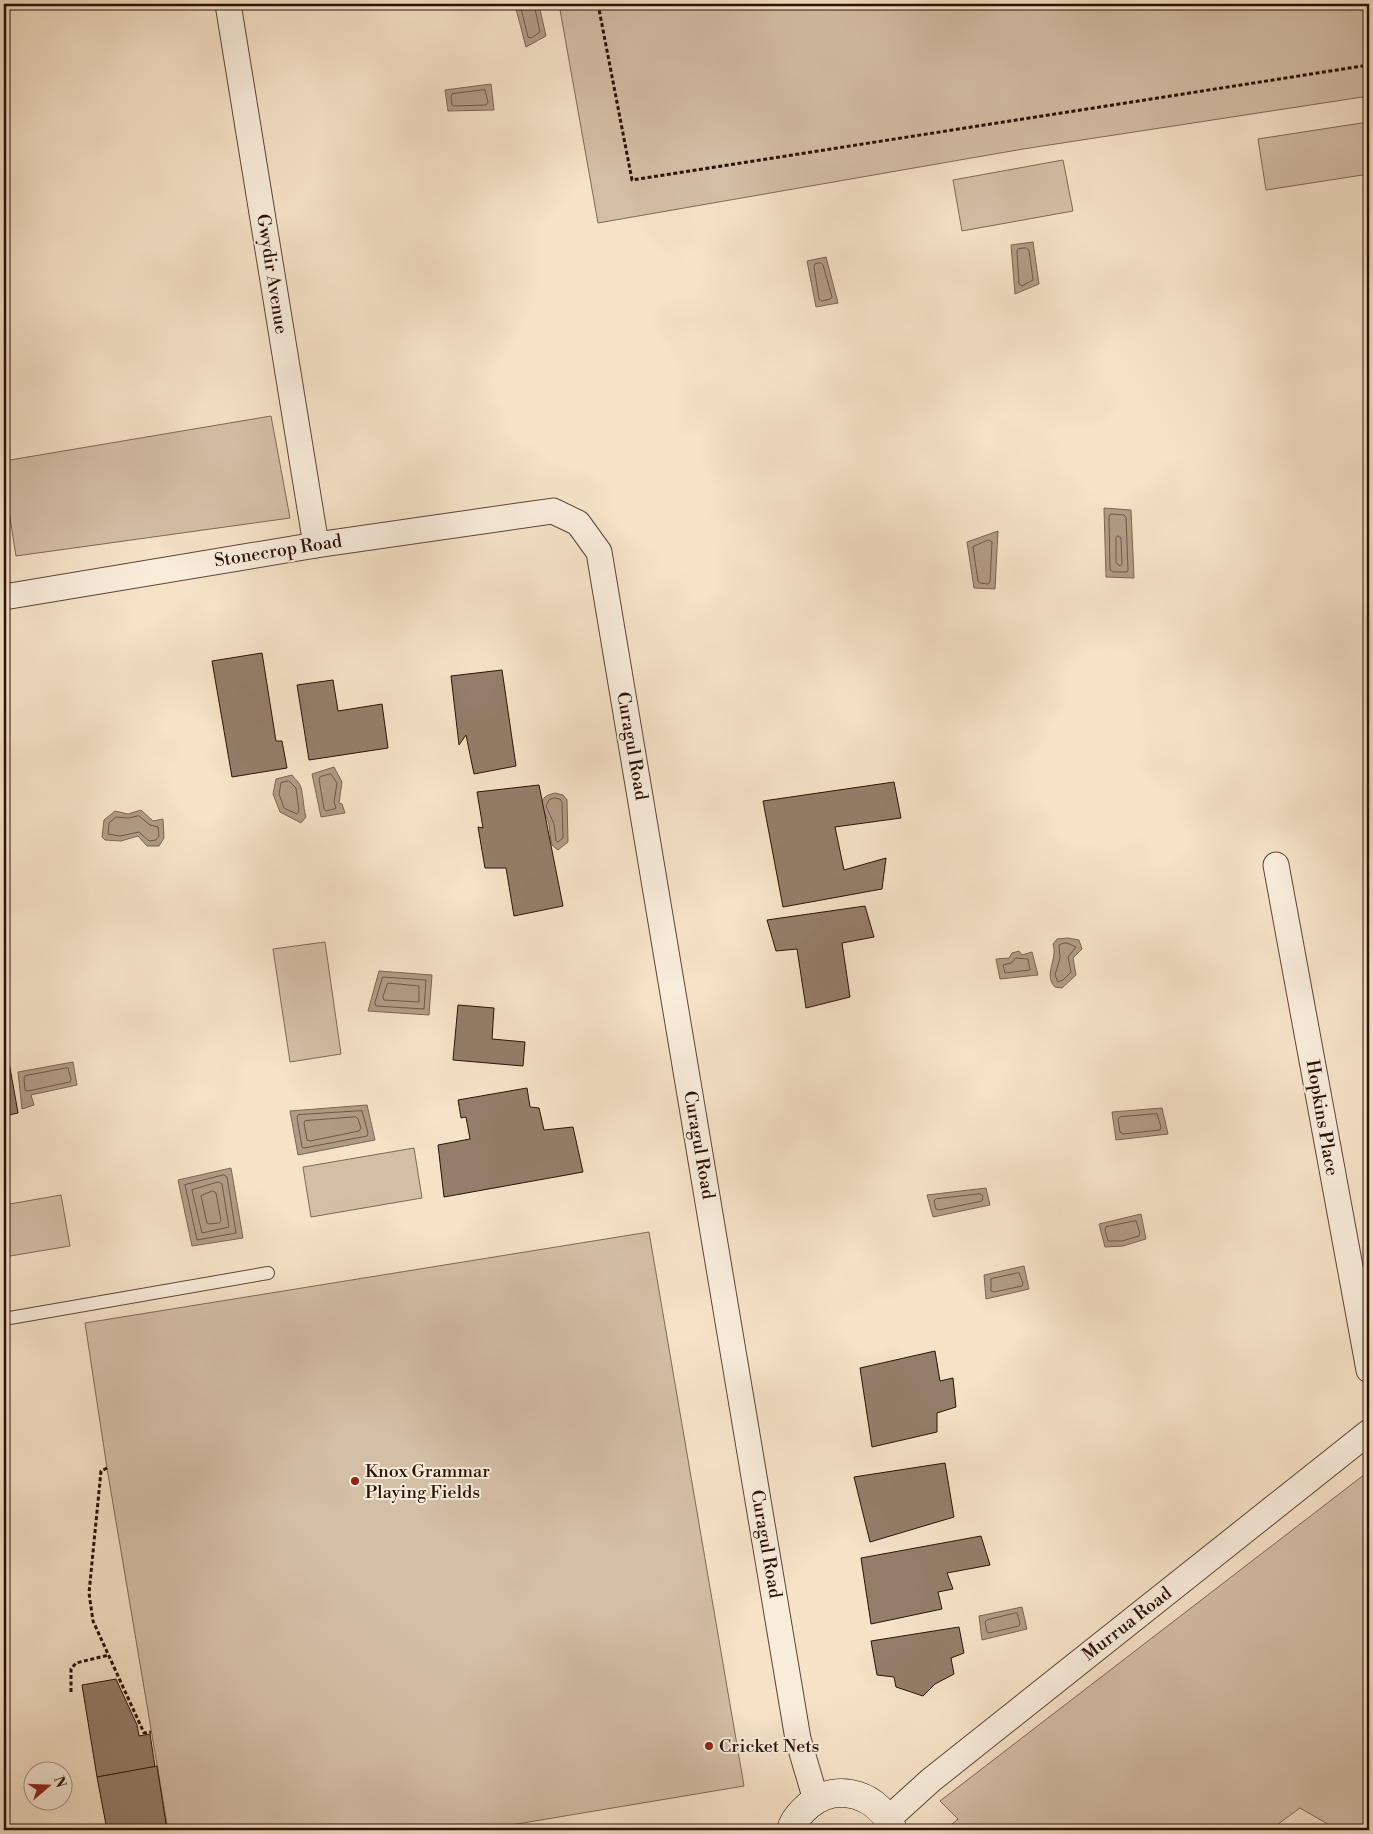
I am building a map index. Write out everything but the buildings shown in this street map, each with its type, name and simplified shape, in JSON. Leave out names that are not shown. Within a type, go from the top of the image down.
[{"type":"main road","points":[[791,1830],[802,1811],[816,1800],[828,1794],[841,1793],[867,1798],[878,1806],[891,1825]]},
{"type":"street","name":"Gwydir Avenue","points":[[228,4],[316,545]]},
{"type":"street","name":"Stonecrop Road","points":[[4,597],[316,545],[553,511]]},
{"type":"street","name":"Curagul Road","points":[[553,511],[578,522],[599,552],[798,1739],[816,1800]]},
{"type":"street","name":"Hopkins Place","points":[[1276,865],[1369,1370]]},
{"type":"street","name":"Murrua Road","points":[[891,1825],[939,1774],[1369,1432]]},
{"type":"lane","points":[[4,1320],[268,1273]]},
{"type":"path","points":[[598,4],[632,180],[1369,65]]},
{"type":"path","points":[[107,1468],[101,1470],[89,1593],[93,1621],[144,1733],[151,1732]]},
{"type":"path","points":[[71,1692],[72,1669],[76,1663],[109,1655]]},
{"type":"shaded area","points":[[559,4],[1369,4],[1369,96],[1023,149],[598,223]]},
{"type":"shaded area","points":[[1368,122],[1369,174],[1266,190],[1258,139]]},
{"type":"shaded area","points":[[1063,160],[1073,211],[962,231],[953,180]]},
{"type":"shaded area","points":[[271,416],[290,518],[16,556],[4,480],[4,461]]},
{"type":"shaded area","points":[[325,942],[341,1054],[290,1062],[273,949]]},
{"type":"shaded area","points":[[414,1148],[422,1198],[311,1217],[303,1167]]},
{"type":"shaded area","points":[[61,1195],[70,1246],[4,1257],[4,1205]]},
{"type":"shaded area","name":"Knox Grammar Playing Fields","points":[[649,1232],[744,1786],[481,1830],[168,1830],[107,1468],[85,1323]]},
{"type":"shaded area","points":[[1369,1471],[1369,1830],[1338,1830],[1300,1808],[1270,1830],[945,1830],[958,1819],[940,1801]]},
{"type":"water","points":[[515,5],[539,5],[546,36],[526,47]]},
{"type":"water","points":[[491,84],[494,110],[448,111],[445,90]]},
{"type":"water","points":[[1033,242],[1039,284],[1015,294],[1011,245]]},
{"type":"water","points":[[826,257],[838,303],[816,307],[807,261]]},
{"type":"water","points":[[1104,508],[1131,510],[1134,578],[1106,577]]},
{"type":"water","points":[[998,531],[995,589],[974,588],[967,542]]},
{"type":"water","points":[[334,767],[342,782],[339,803],[342,804],[345,813],[321,817],[312,774]]},
{"type":"water","points":[[292,775],[302,791],[306,817],[301,823],[280,812],[273,794],[276,779]]},
{"type":"water","points":[[555,793],[563,795],[567,800],[568,842],[558,850],[552,845],[549,825],[542,805],[544,798]]},
{"type":"water","points":[[141,810],[153,821],[163,819],[164,838],[159,846],[147,846],[138,836],[121,841],[105,840],[102,837],[104,820],[115,811],[128,814]]},
{"type":"water","points":[[1057,939],[1079,940],[1082,949],[1073,958],[1076,975],[1062,988],[1055,987],[1050,977],[1054,955],[1053,944]]},
{"type":"water","points":[[1019,951],[1022,955],[1032,952],[1038,975],[1000,979],[996,959],[1009,958],[1012,953]]},
{"type":"water","points":[[379,971],[432,975],[429,1015],[368,1011]]},
{"type":"water","points":[[73,1062],[77,1085],[31,1095],[34,1105],[22,1109],[18,1072]]},
{"type":"water","points":[[367,1105],[375,1140],[298,1155],[290,1111]]},
{"type":"water","points":[[1162,1108],[1168,1134],[1116,1140],[1112,1112]]},
{"type":"water","points":[[231,1168],[243,1238],[192,1246],[178,1180]]},
{"type":"water","points":[[986,1188],[990,1205],[933,1217],[927,1195]]},
{"type":"water","points":[[1141,1214],[1146,1239],[1123,1246],[1105,1247],[1099,1224]]},
{"type":"water","points":[[1024,1266],[1029,1289],[986,1299],[984,1275]]},
{"type":"water","points":[[1022,1607],[1027,1629],[982,1640],[979,1616]]},
{"type":"place","name":"Knox Grammar Playing Fields","points":[[355,1481]]},
{"type":"place","name":"Cricket Nets","points":[[709,1746]]}]
